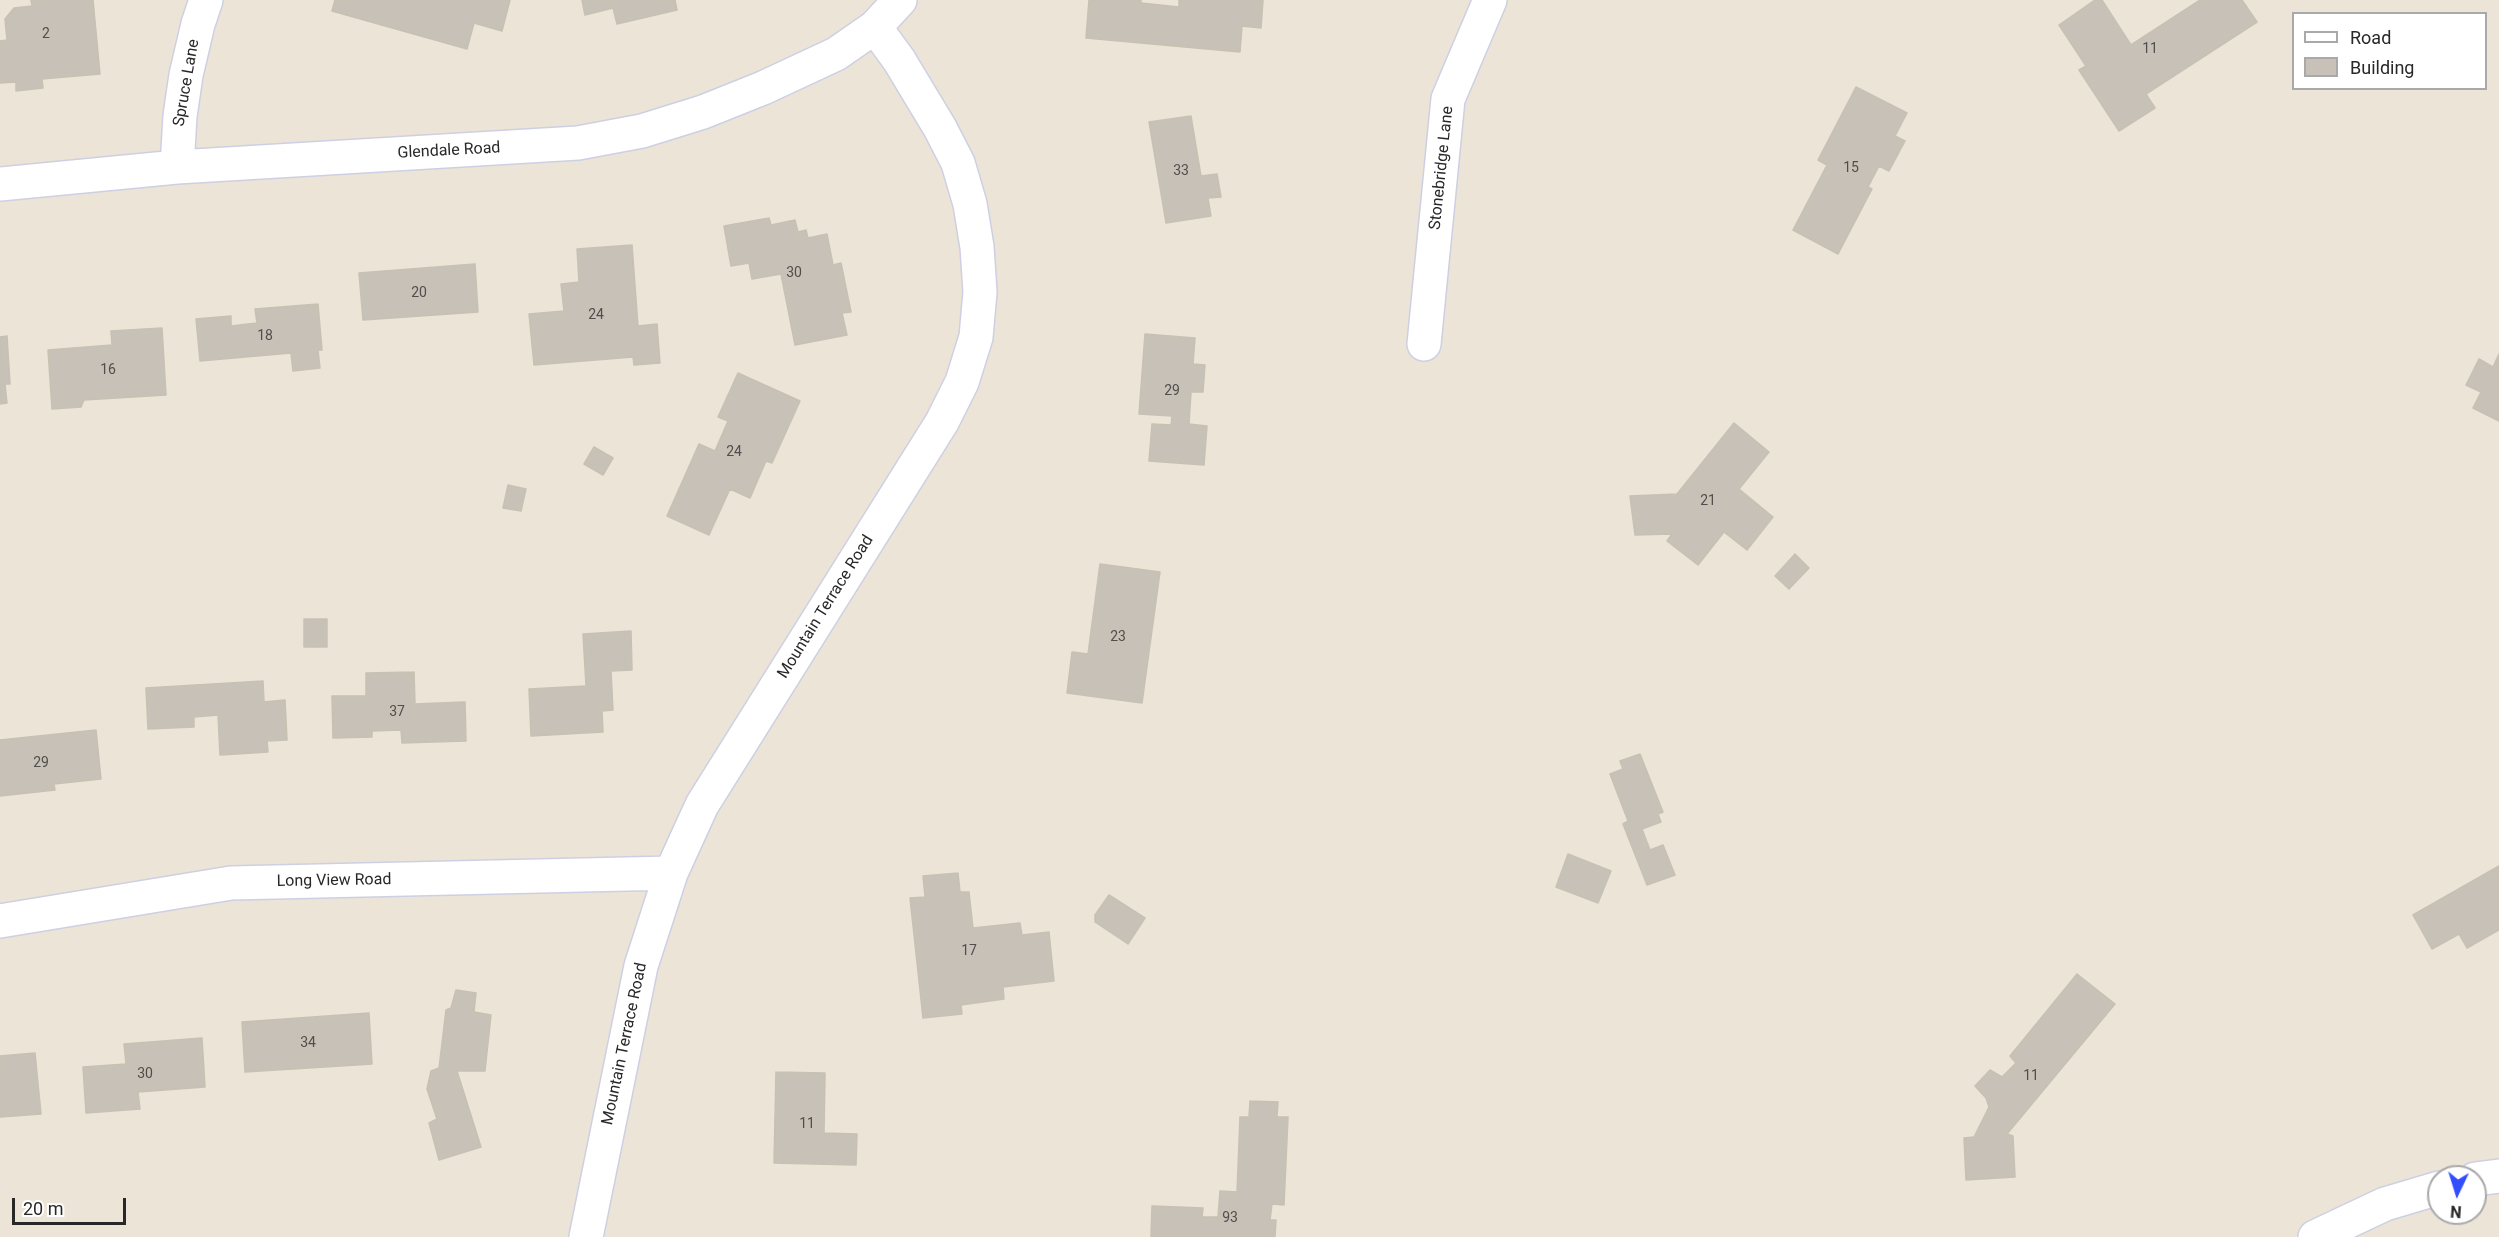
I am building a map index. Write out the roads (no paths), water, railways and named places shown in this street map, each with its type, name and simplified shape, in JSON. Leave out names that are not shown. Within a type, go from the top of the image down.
[{"type":"street","name":"Spruce Lane","points":[[177,167],[180,116],[186,75],[206,0]]},
{"type":"street","points":[[875,27],[900,0]]},
{"type":"street","name":"Stonebridge Lane","points":[[1424,344],[1448,99],[1490,0]]},
{"type":"street","name":"Glendale Road","points":[[0,184],[177,167],[578,143],[642,131],[703,112],[763,88],[836,54],[875,27]]},
{"type":"street","name":"Mountain Terrace Road","points":[[585,1237],[641,966],[671,873],[702,805],[942,422],[962,382],[976,337],[980,292],[977,247],[970,204],[958,163],[899,60],[875,27]]},
{"type":"street","name":"Long View Road","points":[[0,921],[231,883],[671,873]]},
{"type":"street","points":[[2315,1237],[2385,1204],[2427,1192]]}]
